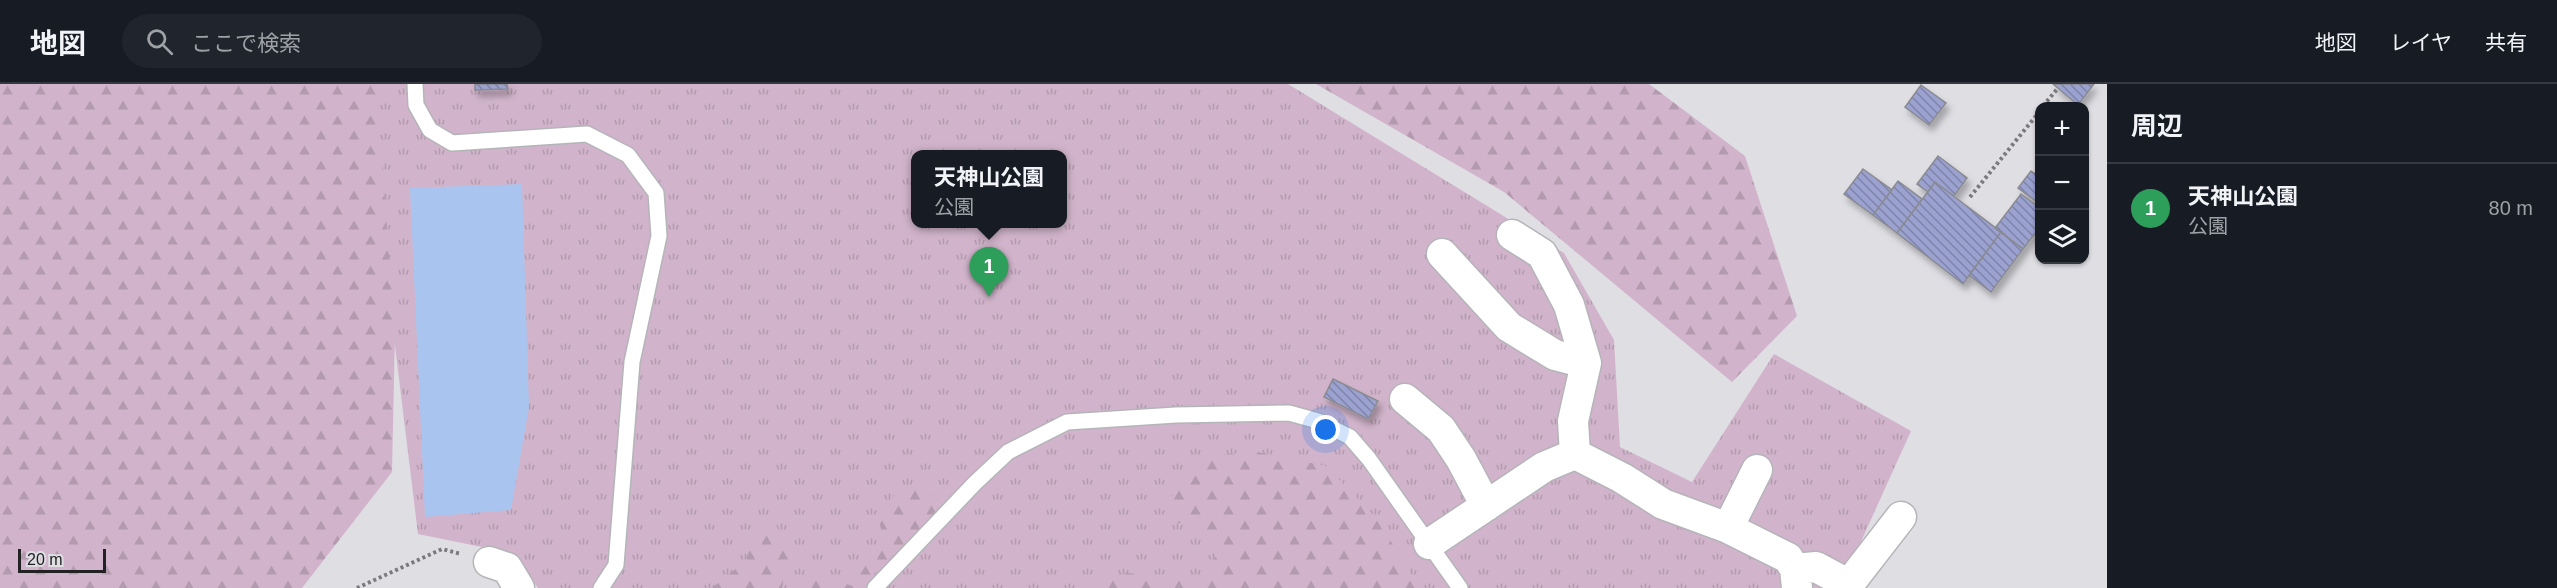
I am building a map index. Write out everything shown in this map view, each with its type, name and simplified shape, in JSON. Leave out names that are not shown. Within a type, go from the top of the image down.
[{"type":"street","points":[[1512,235],[1542,254],[1569,305],[1586,363],[1573,421],[1575,454]]},
{"type":"street","points":[[1442,254],[1509,327],[1555,356],[1586,363]]},
{"type":"street","points":[[1405,399],[1441,429],[1461,459],[1486,506]]},
{"type":"street","points":[[1429,543],[1544,467],[1575,454],[1622,478],[1663,504],[1728,528],[1788,558],[1796,579],[1816,567],[1847,586],[1901,517]]},
{"type":"street","points":[[1728,528],[1757,470]]},
{"type":"street","points":[[489,562],[507,568],[519,588]]},
{"type":"lane","points":[[415,84],[416,105],[430,130],[452,143],[587,134],[628,155],[656,193],[659,236],[632,362],[616,565],[602,588]]},
{"type":"lane","points":[[875,588],[975,483],[1008,452],[1067,422],[1176,415],[1289,414],[1318,421],[1350,437],[1370,459],[1460,588]]},
{"type":"path","points":[[2046,102],[2058,88]]},
{"type":"path","points":[[1970,197],[2035,117]]},
{"type":"path","points":[[357,588],[442,549],[489,562]]},
{"type":"green space","points":[[0,84],[376,84],[395,333],[392,472],[302,588],[0,588]]},
{"type":"green space","points":[[363,84],[1288,84],[1564,253],[1614,340],[1620,447],[1692,482],[1774,354],[1911,431],[1840,588],[538,588],[511,553],[418,534]]},
{"type":"green space","points":[[1316,84],[1649,84],[1745,156],[1797,316],[1732,382],[1504,192]]},
{"type":"green space","points":[[1257,452],[1326,466],[1378,520],[1419,588],[1091,588],[1127,573],[1199,580],[1221,549],[1201,524],[1178,523],[1169,501],[1203,456]]},
{"type":"green space","points":[[919,488],[937,500],[938,513],[859,588],[797,588],[809,565],[851,586],[871,558],[882,534],[878,515],[895,494]]},
{"type":"green space","points":[[774,523],[789,543],[789,555],[782,588],[712,588],[747,560],[746,542]]},
{"type":"water","points":[[522,184],[529,407],[511,510],[425,517],[410,188]]},
{"type":"building","points":[[475,84],[507,84],[508,89],[475,90]]},
{"type":"building","points":[[2053,84],[2094,84],[2080,102],[2074,102]]},
{"type":"building","points":[[1921,85],[1946,103],[1929,125],[1905,107]]},
{"type":"building","points":[[1938,156],[1967,178],[1954,196],[1935,182],[1928,192],[1917,184]]},
{"type":"building","points":[[1863,169],[1892,190],[1873,215],[1844,194]]},
{"type":"building","points":[[2031,171],[2035,174],[2035,200],[2018,188]]},
{"type":"building","points":[[1898,181],[1922,199],[1897,233],[1873,215]]},
{"type":"building","points":[[1935,182],[2001,232],[1963,284],[1897,233]]},
{"type":"building","points":[[2021,194],[2035,204],[2035,233],[2023,249],[1995,228]]},
{"type":"building","points":[[2001,232],[2023,249],[1991,292],[1969,275]]},
{"type":"building","points":[[1333,379],[1378,401],[1368,419],[1324,397]]},
{"type":"place","name":"天神山公園","points":[[989,297]]}]
